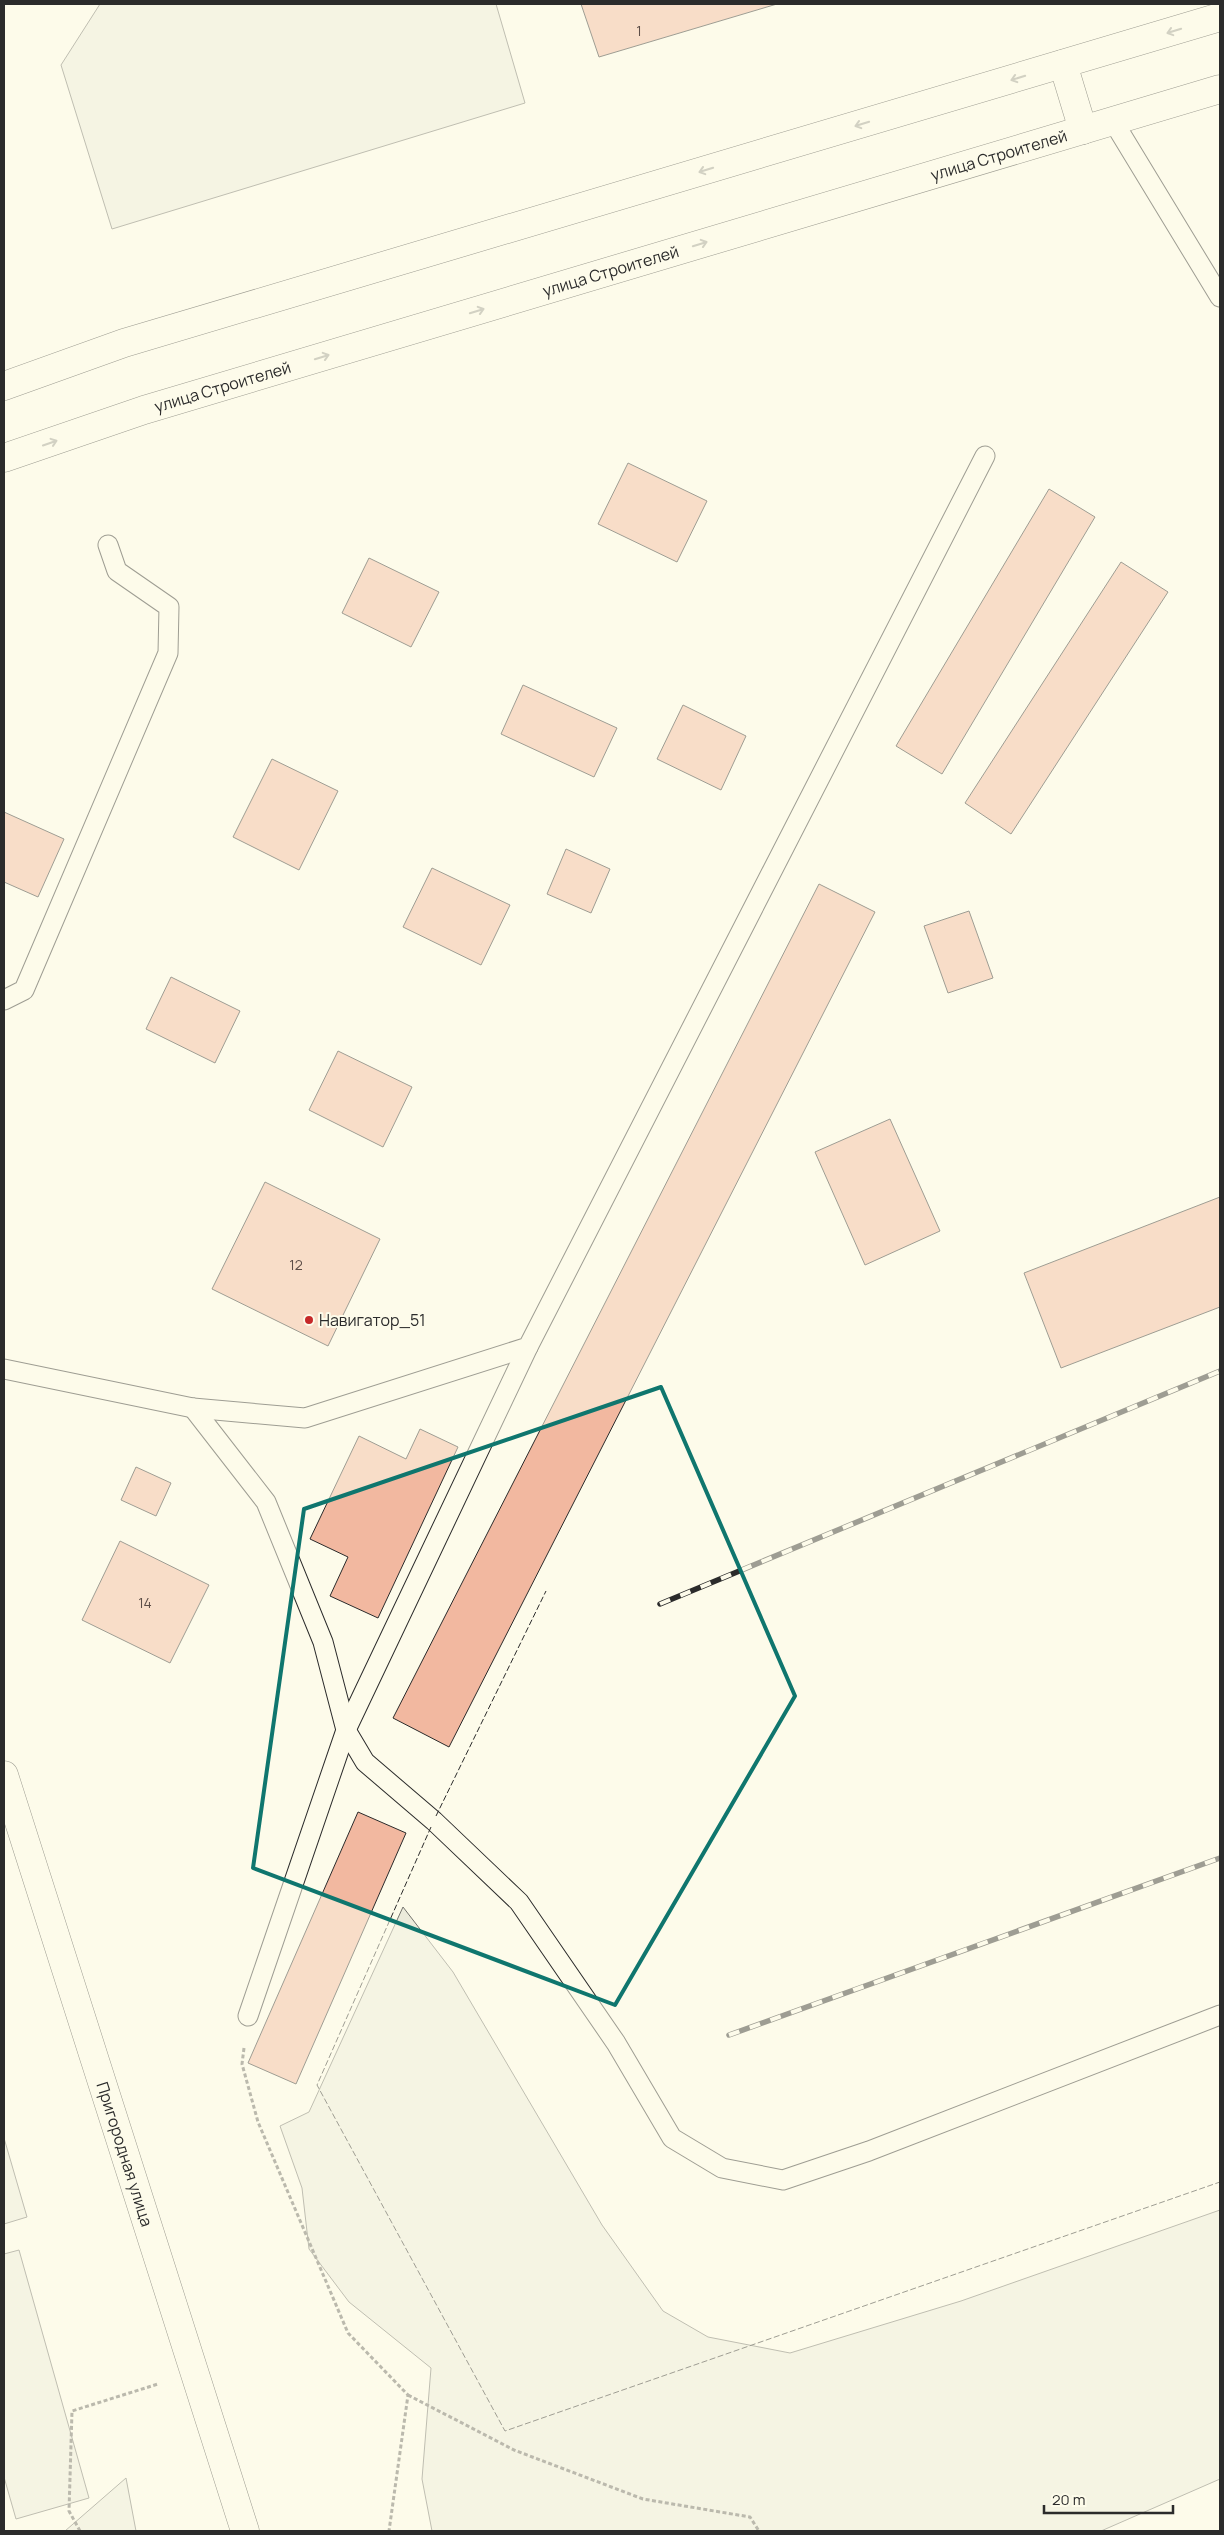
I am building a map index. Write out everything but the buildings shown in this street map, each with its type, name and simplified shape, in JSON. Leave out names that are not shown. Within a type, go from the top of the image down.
[{"type":"main road","points":[[4,386],[124,343],[1220,18]]},
{"type":"main road","points":[[1064,64],[1082,130]]},
{"type":"main road","name":"улица Строителей","points":[[4,458],[144,410],[1220,89]]},
{"type":"main road","name":"Пригородная улица","points":[[4,1775],[245,2531]]},
{"type":"lane","points":[[1113,121],[1220,297]]},
{"type":"lane","points":[[248,2016],[346,1730],[528,1347],[985,456]]},
{"type":"lane","points":[[4,1000],[24,990],[168,653],[169,607],[117,570],[108,545]]},
{"type":"lane","points":[[4,1369],[193,1408],[305,1418],[528,1347]]},
{"type":"lane","points":[[193,1408],[266,1502],[322,1642],[346,1730],[365,1762],[434,1821],[519,1902],[616,2043],[672,2138],[722,2168],[783,2180],[870,2151],[1220,2015]]},
{"type":"path","points":[[248,2016],[242,2064],[262,2131],[348,2333],[408,2395],[514,2450],[643,2499],[750,2517],[759,2531]]},
{"type":"path","points":[[80,2531],[69,2510],[72,2411],[158,2384]]},
{"type":"path","points":[[389,2531],[408,2395]]},
{"type":"highlighted area","points":[[661,1387],[795,1696],[615,2005],[253,1868],[304,1509]]},
{"type":"shaded area","points":[[100,4],[496,4],[525,103],[112,229],[61,65]]},
{"type":"shaded area","points":[[403,1907],[453,1972],[602,2225],[663,2311],[708,2337],[790,2353],[961,2301],[1220,2210],[1220,2479],[1101,2531],[432,2531],[422,2479],[431,2368],[349,2302],[309,2249],[302,2188],[280,2126],[309,2112]]},
{"type":"shaded area","points":[[4,2138],[27,2217],[4,2224]]},
{"type":"shaded area","points":[[19,2250],[89,2498],[16,2519],[4,2477],[4,2254]]},
{"type":"shaded area","points":[[126,2478],[136,2531],[65,2531]]},
{"type":"railway","points":[[660,1604],[1220,1371]]},
{"type":"railway","points":[[729,2035],[1220,1858]]},
{"type":"fence","points":[[436,1816],[546,1591]]},
{"type":"fence","points":[[431,1827],[317,2085],[505,2431],[1220,2182]]},
{"type":"place","name":"Навигатор_51","points":[[309,1320]]}]
